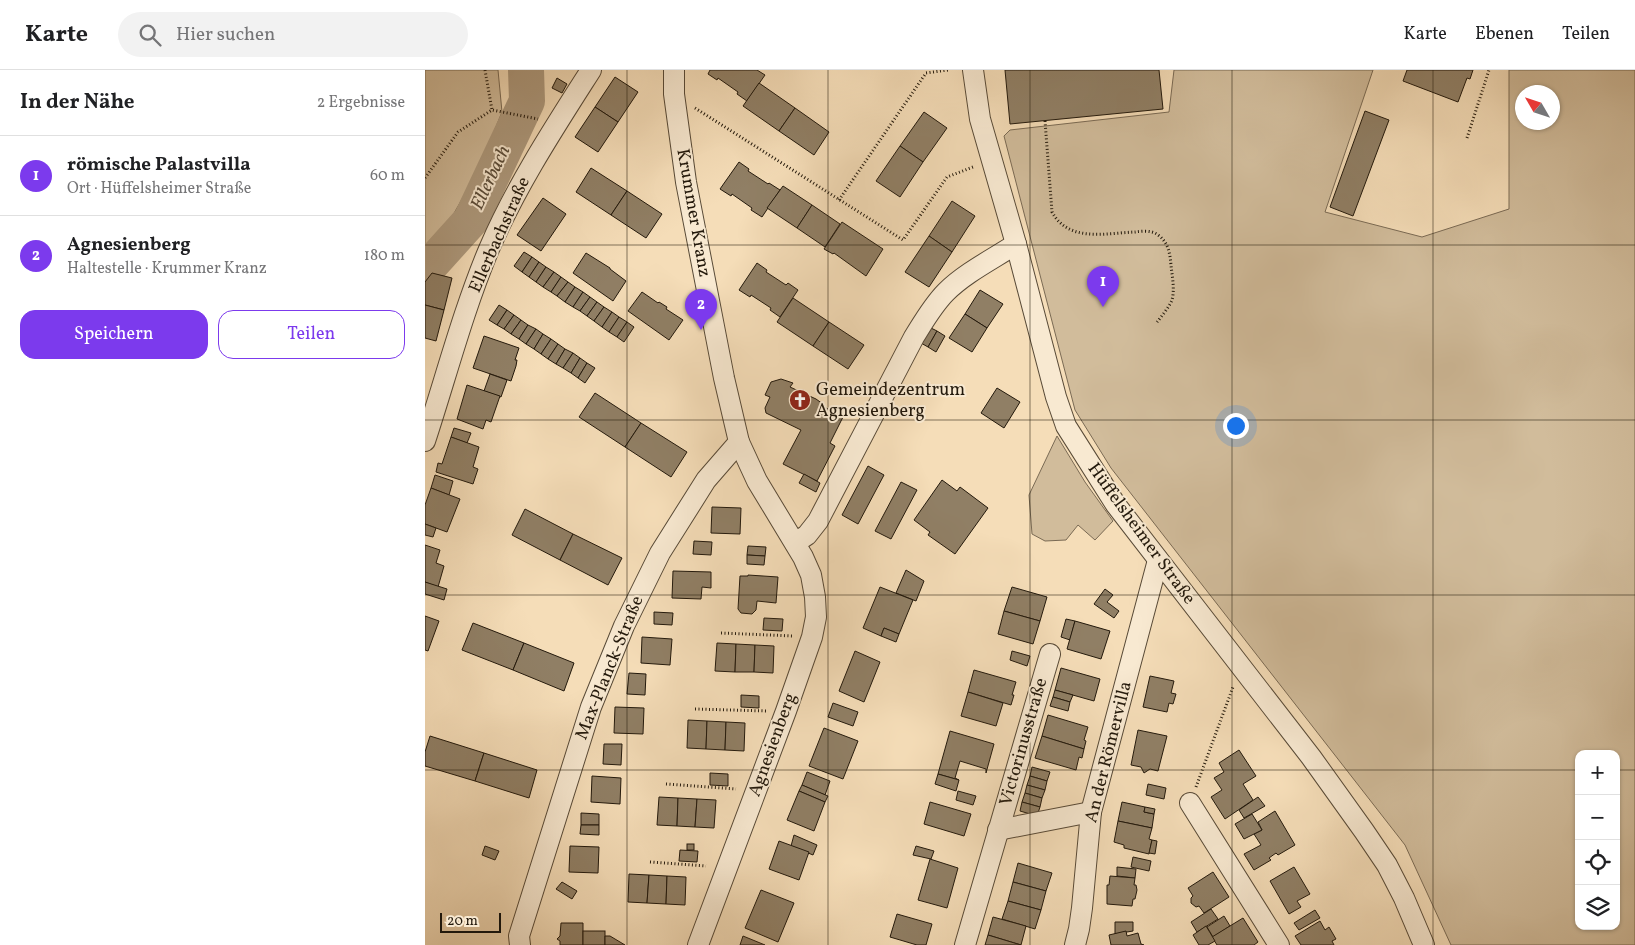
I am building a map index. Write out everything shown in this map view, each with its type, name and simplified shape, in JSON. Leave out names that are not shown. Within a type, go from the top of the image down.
[{"type":"street","name":"Ellerbachstraße","points":[[425,441],[473,291],[489,248],[531,165],[591,70]]},
{"type":"street","name":"Krummer Kranz","points":[[674,70],[674,94],[686,182],[719,353],[739,442]]},
{"type":"street","name":"Hüffelsheimer Straße","points":[[973,70],[980,119],[1066,426],[1116,505],[1311,757],[1364,831],[1387,865],[1404,898],[1424,945]]},
{"type":"street","points":[[795,543],[807,535],[818,521],[914,337],[929,312],[946,292],[966,276],[1016,244]]},
{"type":"street","name":"Agnesienberg","points":[[699,945],[726,868],[786,711],[812,637],[816,617],[811,575],[795,543],[757,481],[739,442]]},
{"type":"street","name":"Max-Planck-Straße","points":[[520,945],[519,936],[591,707],[624,626],[665,545],[706,480],[739,442]]},
{"type":"street","name":"An der Römervilla","points":[[1080,940],[1091,812],[1158,560]]},
{"type":"street","name":"Victorinusstraße","points":[[965,945],[1050,654]]},
{"type":"street","points":[[1190,804],[1279,945]]},
{"type":"street","name":"Victorinusstraße","points":[[998,830],[1091,812]]},
{"type":"path","points":[[485,70],[492,110]]},
{"type":"path","points":[[839,200],[926,73],[948,70]]},
{"type":"path","points":[[1467,138],[1489,70]]},
{"type":"path","points":[[674,94],[903,240],[947,177],[992,160]]},
{"type":"path","points":[[425,178],[458,132],[492,110],[527,116]]},
{"type":"path","points":[[1045,121],[1052,212],[1057,221],[1065,228],[1082,234],[1145,231],[1156,233],[1166,243],[1170,257],[1173,285],[1172,300],[1157,322]]},
{"type":"path","points":[[721,633],[812,637]]},
{"type":"path","points":[[1190,804],[1234,685],[1245,672]]},
{"type":"path","points":[[695,709],[786,711]]},
{"type":"path","points":[[666,784],[756,791]]},
{"type":"path","points":[[649,862],[726,868]]},
{"type":"shaded area","points":[[425,70],[498,70],[502,112],[478,171],[436,245],[425,256]]},
{"type":"shaded area","points":[[1174,70],[1373,70],[1325,212],[1422,237],[1509,209],[1509,70],[1635,70],[1635,945],[1451,945],[1405,845],[1111,468],[1075,410],[1004,136],[1010,130],[1169,112]]},
{"type":"shaded area","points":[[1057,436],[1085,482],[1113,521],[1095,540],[1078,525],[1066,540],[1045,541],[1032,534],[1029,495]]},
{"type":"building","points":[[710,70],[757,70],[765,75],[747,101],[718,78],[717,80],[708,74]]},
{"type":"building","points":[[1005,70],[1159,70],[1163,109],[1010,124]]},
{"type":"building","points":[[1407,70],[1473,70],[1470,79],[1467,78],[1458,102],[1403,81]]},
{"type":"building","points":[[615,77],[638,92],[618,122],[595,107]]},
{"type":"building","points":[[557,78],[567,84],[562,93],[552,88]]},
{"type":"building","points":[[759,83],[795,108],[779,131],[743,106]]},
{"type":"building","points":[[595,107],[618,122],[598,152],[575,137]]},
{"type":"building","points":[[795,108],[829,132],[814,155],[779,131]]},
{"type":"building","points":[[1365,111],[1389,120],[1353,216],[1330,207]]},
{"type":"building","points":[[924,112],[947,128],[923,162],[900,146]]},
{"type":"building","points":[[900,146],[923,162],[900,197],[876,181]]},
{"type":"building","points":[[739,162],[749,169],[748,171],[780,190],[762,217],[732,194],[731,196],[720,189]]},
{"type":"building","points":[[591,168],[627,191],[611,215],[576,192]]},
{"type":"building","points":[[783,186],[812,205],[797,228],[767,208]]},
{"type":"building","points":[[627,191],[662,214],[646,238],[611,215]]},
{"type":"building","points":[[543,198],[566,214],[541,251],[517,235]]},
{"type":"building","points":[[952,201],[975,216],[952,252],[929,236]]},
{"type":"building","points":[[812,205],[840,224],[825,247],[797,228]]},
{"type":"building","points":[[842,222],[883,249],[866,276],[834,253],[824,249]]},
{"type":"building","points":[[929,236],[952,252],[929,287],[905,272]]},
{"type":"building","points":[[524,252],[532,257],[522,272],[514,266]]},
{"type":"building","points":[[586,253],[626,281],[613,301],[573,273]]},
{"type":"building","points":[[532,257],[539,262],[529,277],[522,272]]},
{"type":"building","points":[[539,262],[546,267],[536,282],[529,277]]},
{"type":"building","points":[[757,263],[767,270],[766,272],[786,285],[788,283],[798,290],[780,317],[770,310],[771,308],[751,295],[750,297],[739,290]]},
{"type":"building","points":[[546,267],[554,272],[543,287],[536,282]]},
{"type":"building","points":[[554,272],[561,277],[551,292],[543,287]]},
{"type":"building","points":[[432,273],[452,278],[444,310],[425,305],[425,282]]},
{"type":"building","points":[[561,277],[568,282],[557,296],[551,292]]},
{"type":"building","points":[[568,282],[575,287],[565,302],[557,296]]},
{"type":"building","points":[[575,287],[583,292],[573,307],[565,302]]},
{"type":"building","points":[[980,290],[1003,304],[987,328],[965,314]]},
{"type":"building","points":[[583,292],[590,297],[580,311],[573,307]]},
{"type":"building","points":[[642,292],[667,307],[666,309],[683,320],[669,340],[628,311]]},
{"type":"building","points":[[590,297],[597,302],[587,316],[580,311]]},
{"type":"building","points":[[793,298],[829,322],[813,346],[777,322]]},
{"type":"building","points":[[597,302],[604,307],[594,321],[587,316]]},
{"type":"building","points":[[425,305],[444,310],[436,341],[425,338]]},
{"type":"building","points":[[499,305],[507,310],[497,325],[489,320]]},
{"type":"building","points":[[604,307],[612,312],[602,327],[594,321]]},
{"type":"building","points":[[507,310],[514,315],[504,329],[497,325]]},
{"type":"building","points":[[612,312],[619,317],[609,332],[602,327]]},
{"type":"building","points":[[965,314],[987,328],[972,352],[949,338]]},
{"type":"building","points":[[514,315],[521,320],[511,334],[504,329]]},
{"type":"building","points":[[619,317],[627,322],[617,337],[609,332]]},
{"type":"building","points":[[521,320],[528,325],[519,339],[511,334]]},
{"type":"building","points":[[627,322],[634,327],[624,342],[617,337]]},
{"type":"building","points":[[829,322],[864,345],[848,369],[813,346]]},
{"type":"building","points":[[528,325],[536,329],[526,344],[519,339]]},
{"type":"building","points":[[929,327],[937,331],[928,347],[921,343]]},
{"type":"building","points":[[536,329],[543,334],[534,349],[526,344]]},
{"type":"building","points":[[937,331],[945,336],[936,352],[928,347]]},
{"type":"building","points":[[543,334],[551,339],[541,354],[534,349]]},
{"type":"building","points":[[484,336],[519,348],[511,381],[473,368]]},
{"type":"building","points":[[551,339],[558,344],[548,359],[541,354]]},
{"type":"building","points":[[558,344],[565,349],[556,364],[548,359]]},
{"type":"building","points":[[565,349],[573,353],[563,368],[556,364]]},
{"type":"building","points":[[573,353],[580,358],[571,373],[563,368]]},
{"type":"building","points":[[580,358],[587,363],[578,378],[571,373]]},
{"type":"building","points":[[587,363],[595,368],[585,383],[578,378]]},
{"type":"building","points":[[490,374],[507,380],[501,397],[484,391]]},
{"type":"building","points":[[781,379],[793,383],[790,387],[816,399],[824,407],[843,417],[830,443],[835,446],[817,481],[783,464],[801,430],[766,413],[765,408],[770,397],[765,395],[771,382]]},
{"type":"building","points":[[467,385],[500,396],[491,422],[486,420],[483,429],[457,419]]},
{"type":"building","points":[[997,388],[1020,402],[1004,428],[981,413]]},
{"type":"building","points":[[595,393],[641,423],[625,447],[579,417]]},
{"type":"building","points":[[641,423],[687,452],[671,477],[625,447]]},
{"type":"building","points":[[454,428],[471,433],[467,443],[451,437]]},
{"type":"building","points":[[451,437],[479,447],[473,467],[478,469],[473,484],[436,472],[438,463],[442,464]]},
{"type":"building","points":[[868,466],[884,475],[858,524],[842,515]]},
{"type":"building","points":[[804,474],[820,483],[816,492],[799,483]]},
{"type":"building","points":[[435,475],[453,481],[449,495],[431,488]]},
{"type":"building","points":[[942,480],[957,491],[960,487],[988,508],[955,554],[928,535],[930,532],[914,520]]},
{"type":"building","points":[[901,482],[917,490],[891,539],[875,531]]},
{"type":"building","points":[[431,488],[460,499],[447,532],[425,524],[425,505]]},
{"type":"building","points":[[712,507],[741,508],[740,534],[711,533]]},
{"type":"building","points":[[525,509],[573,534],[560,560],[512,535]]},
{"type":"building","points":[[425,524],[436,528],[433,537],[425,535]]},
{"type":"building","points":[[573,534],[622,558],[608,585],[560,560]]},
{"type":"building","points":[[694,541],[712,542],[711,555],[693,554]]},
{"type":"building","points":[[425,545],[440,550],[436,563],[444,566],[438,587],[425,582]]},
{"type":"building","points":[[748,546],[766,547],[765,556],[747,555]]},
{"type":"building","points":[[747,555],[765,556],[764,565],[747,564]]},
{"type":"building","points":[[906,570],[924,581],[916,601],[896,593]]},
{"type":"building","points":[[673,571],[711,572],[711,588],[702,587],[701,599],[672,598]]},
{"type":"building","points":[[740,576],[778,577],[776,603],[757,601],[756,610],[752,614],[741,613],[738,609]]},
{"type":"building","points":[[425,582],[447,589],[444,600],[425,594]]},
{"type":"building","points":[[880,587],[913,600],[899,634],[884,628],[881,636],[863,628]]},
{"type":"building","points":[[1012,587],[1047,597],[1040,621],[1004,611]]},
{"type":"building","points":[[1105,589],[1113,595],[1107,602],[1119,611],[1114,618],[1094,604]]},
{"type":"building","points":[[1004,611],[1040,621],[1033,644],[998,634]]},
{"type":"building","points":[[654,612],[673,613],[672,625],[654,624]]},
{"type":"building","points":[[425,616],[439,621],[428,651],[425,650]]},
{"type":"building","points":[[764,618],[783,619],[782,631],[763,630]]},
{"type":"building","points":[[1066,619],[1075,621],[1070,640],[1061,637]]},
{"type":"building","points":[[1075,621],[1110,631],[1101,659],[1067,649]]},
{"type":"building","points":[[473,623],[524,643],[513,670],[462,650]]},
{"type":"building","points":[[884,628],[899,634],[896,642],[881,636]]},
{"type":"building","points":[[642,637],[672,639],[670,665],[641,663]]},
{"type":"building","points":[[524,643],[574,663],[564,691],[513,670]]},
{"type":"building","points":[[717,643],[736,644],[735,672],[715,671]]},
{"type":"building","points":[[736,644],[755,645],[754,672],[735,672]]},
{"type":"building","points":[[755,645],[774,646],[773,673],[754,672]]},
{"type":"building","points":[[855,651],[880,662],[864,702],[839,691]]},
{"type":"building","points":[[1012,651],[1030,656],[1027,666],[1010,660]]},
{"type":"building","points":[[1061,668],[1100,679],[1094,701],[1055,690]]},
{"type":"building","points":[[974,670],[1016,682],[1011,705],[968,692]]},
{"type":"building","points":[[629,673],[646,674],[645,695],[627,694]]},
{"type":"building","points":[[1150,676],[1174,681],[1171,693],[1176,694],[1173,704],[1169,703],[1167,712],[1143,707]]},
{"type":"building","points":[[1055,690],[1073,695],[1070,702],[1053,697]]},
{"type":"building","points":[[968,692],[1003,703],[996,726],[961,716]]},
{"type":"building","points":[[741,695],[759,696],[759,708],[741,707]]},
{"type":"building","points":[[1053,697],[1070,702],[1068,711],[1050,706]]},
{"type":"building","points":[[833,703],[858,712],[853,726],[828,717]]},
{"type":"building","points":[[615,707],[644,708],[643,734],[614,733]]},
{"type":"building","points":[[1048,715],[1088,727],[1084,740],[1086,741],[1084,749],[1042,736]]},
{"type":"building","points":[[688,720],[707,721],[706,749],[687,748]]},
{"type":"building","points":[[707,721],[726,722],[725,750],[706,749]]},
{"type":"building","points":[[726,722],[745,723],[744,751],[725,750]]},
{"type":"building","points":[[824,728],[858,741],[843,779],[809,766]]},
{"type":"building","points":[[1138,730],[1167,736],[1158,771],[1150,769],[1144,773],[1141,767],[1131,765]]},
{"type":"building","points":[[950,731],[994,744],[986,773],[986,769],[960,761],[955,778],[959,780],[938,774]]},
{"type":"building","points":[[430,736],[484,753],[475,781],[425,766],[425,752]]},
{"type":"building","points":[[1042,736],[1084,749],[1082,758],[1079,757],[1076,770],[1035,758]]},
{"type":"building","points":[[604,744],[622,744],[621,765],[603,764]]},
{"type":"building","points":[[1239,750],[1256,776],[1243,784],[1253,800],[1225,819],[1211,797],[1222,790],[1214,778],[1224,772],[1219,763]]},
{"type":"building","points":[[484,753],[537,770],[529,798],[475,781]]},
{"type":"building","points":[[1032,767],[1050,772],[1047,781],[1030,776]]},
{"type":"building","points":[[807,772],[830,781],[825,795],[802,785]]},
{"type":"building","points":[[710,773],[728,774],[728,786],[710,785]]},
{"type":"building","points":[[938,774],[959,780],[956,791],[935,784]]},
{"type":"building","points":[[592,776],[621,778],[620,804],[591,802]]},
{"type":"building","points":[[1030,776],[1047,781],[1045,790],[1027,785]]},
{"type":"building","points":[[1148,784],[1166,788],[1164,799],[1146,795]]},
{"type":"building","points":[[802,785],[828,796],[825,802],[799,791]]},
{"type":"building","points":[[1027,785],[1045,790],[1042,798],[1025,793]]},
{"type":"building","points":[[799,791],[825,802],[814,831],[787,820]]},
{"type":"building","points":[[958,791],[976,796],[973,805],[956,800]]},
{"type":"building","points":[[1025,793],[1042,798],[1040,807],[1022,802]]},
{"type":"building","points":[[659,797],[678,798],[677,826],[657,825]]},
{"type":"building","points":[[1258,797],[1265,806],[1244,818],[1239,810]]},
{"type":"building","points":[[678,798],[697,799],[695,827],[677,826]]},
{"type":"building","points":[[697,799],[716,800],[714,828],[695,827]]},
{"type":"building","points":[[930,802],[971,814],[964,836],[924,824]]},
{"type":"building","points":[[1022,802],[1040,807],[1037,816],[1020,811]]},
{"type":"building","points":[[1122,802],[1145,807],[1144,812],[1154,814],[1152,828],[1118,821]]},
{"type":"building","points":[[1145,807],[1155,809],[1154,814],[1144,812]]},
{"type":"building","points":[[1275,811],[1295,845],[1278,855],[1276,853],[1269,858],[1271,860],[1254,870],[1244,854],[1261,845],[1254,834],[1262,830],[1258,822]]},
{"type":"building","points":[[581,813],[599,814],[599,825],[581,825]]},
{"type":"building","points":[[1252,814],[1262,830],[1244,839],[1235,824]]},
{"type":"building","points":[[1118,821],[1152,828],[1149,839],[1152,840],[1149,854],[1124,848],[1124,845],[1114,842]]},
{"type":"building","points":[[581,825],[599,825],[599,835],[580,834]]},
{"type":"building","points":[[794,835],[817,845],[813,855],[791,846]]},
{"type":"building","points":[[1152,840],[1157,841],[1155,854],[1149,853]]},
{"type":"building","points":[[779,841],[809,852],[799,880],[769,869]]},
{"type":"building","points":[[687,844],[694,844],[694,850],[687,850]]},
{"type":"building","points":[[485,846],[499,851],[495,860],[482,855]]},
{"type":"building","points":[[570,846],[599,847],[598,873],[569,872]]},
{"type":"building","points":[[916,846],[934,851],[931,859],[913,855]]},
{"type":"building","points":[[680,850],[698,851],[697,862],[679,861]]},
{"type":"building","points":[[1133,857],[1151,861],[1149,871],[1131,867]]},
{"type":"building","points":[[930,859],[958,868],[947,908],[918,900]]},
{"type":"building","points":[[1018,863],[1052,873],[1046,891],[1013,882]]},
{"type":"building","points":[[1117,867],[1136,869],[1135,878],[1117,876]]},
{"type":"building","points":[[1294,867],[1310,894],[1297,901],[1301,907],[1289,914],[1270,881]]},
{"type":"building","points":[[1213,872],[1229,897],[1204,913],[1199,906],[1196,907],[1191,903],[1193,896],[1188,888]]},
{"type":"building","points":[[629,874],[649,875],[647,903],[628,902]]},
{"type":"building","points":[[649,875],[667,876],[666,904],[647,903]]},
{"type":"building","points":[[667,876],[686,877],[685,905],[666,904]]},
{"type":"building","points":[[1110,876],[1135,878],[1134,885],[1136,885],[1137,890],[1132,906],[1107,904],[1107,885],[1109,885]]},
{"type":"building","points":[[562,882],[577,891],[572,899],[556,889]]},
{"type":"building","points":[[1013,882],[1046,891],[1041,910],[1008,901]]},
{"type":"building","points":[[761,890],[794,903],[778,942],[745,928]]},
{"type":"building","points":[[1008,901],[1041,910],[1035,929],[1002,919]]},
{"type":"building","points":[[1211,909],[1218,919],[1197,932],[1191,922]]},
{"type":"building","points":[[1315,910],[1320,918],[1299,930],[1294,923]]},
{"type":"building","points":[[897,914],[932,924],[926,945],[917,945],[890,937]]},
{"type":"building","points":[[1224,916],[1230,926],[1213,937],[1207,927]]},
{"type":"building","points":[[993,917],[1026,926],[1021,945],[988,935]]},
{"type":"building","points":[[1243,918],[1258,942],[1254,945],[1217,945],[1212,937]]},
{"type":"building","points":[[1320,921],[1325,930],[1329,927],[1336,939],[1332,941],[1334,945],[1301,945],[1295,936]]},
{"type":"building","points":[[1115,922],[1133,922],[1133,931],[1115,934]]},
{"type":"building","points":[[561,923],[583,923],[583,945],[560,945],[560,941],[557,939],[560,936]]},
{"type":"building","points":[[1206,926],[1215,941],[1208,945],[1199,945],[1193,935]]},
{"type":"building","points":[[583,931],[605,931],[605,945],[583,945]]},
{"type":"building","points":[[1126,931],[1127,936],[1138,933],[1141,944],[1144,945],[1111,945],[1109,935]]},
{"type":"building","points":[[988,935],[1021,945],[985,945]]},
{"type":"building","points":[[605,936],[610,936],[625,945],[605,945]]},
{"type":"building","points":[[743,936],[765,945],[740,945]]},
{"type":"waterway","name":"Ellerbach","points":[[425,271],[471,220],[527,101],[526,70]]},
{"type":"place","name":"römische Palastvilla","points":[[1103,307]]},
{"type":"place","name":"Agnesienberg","points":[[701,330]]},
{"type":"place","name":"Gemeindezentrum Agnesienberg","points":[[800,400]]}]
